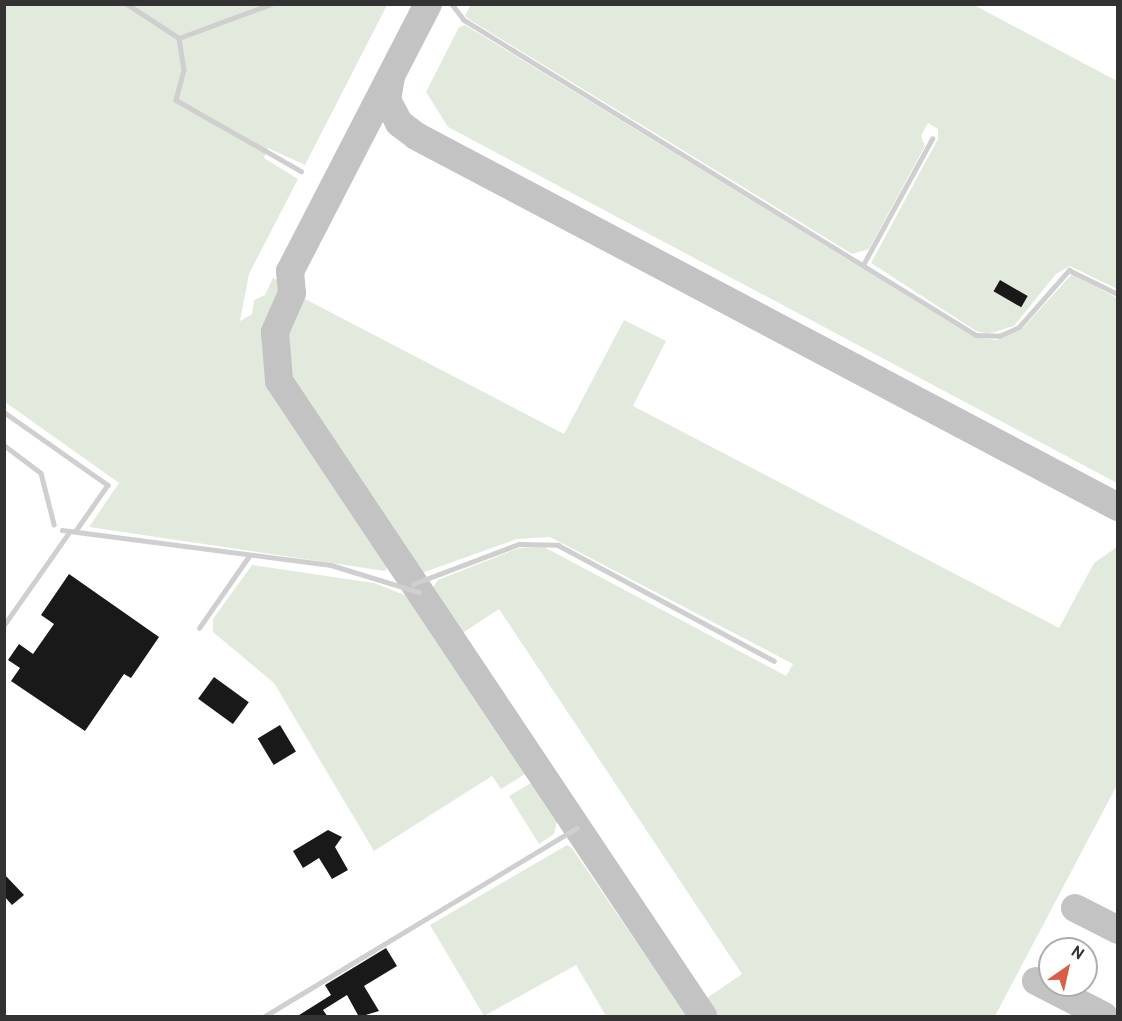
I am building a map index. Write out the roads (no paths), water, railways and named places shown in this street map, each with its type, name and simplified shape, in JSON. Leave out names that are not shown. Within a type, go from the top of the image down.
[{"type":"lane","points":[[127,4],[179,38],[184,70],[176,100],[301,171]]},
{"type":"lane","points":[[179,38],[271,4]]},
{"type":"lane","points":[[452,4],[464,21],[983,336],[1019,327],[1069,270],[1118,294]]},
{"type":"lane","points":[[863,265],[932,139]]},
{"type":"lane","points":[[4,411],[108,485],[76,531]]},
{"type":"lane","points":[[4,444],[41,472],[54,524]]},
{"type":"lane","points":[[62,530],[330,565],[418,592]]},
{"type":"lane","points":[[4,625],[68,534]]},
{"type":"lane","points":[[413,584],[519,544],[558,545],[774,661]]},
{"type":"lane","points":[[199,628],[249,556]]},
{"type":"lane","points":[[265,1017],[577,828]]}]
